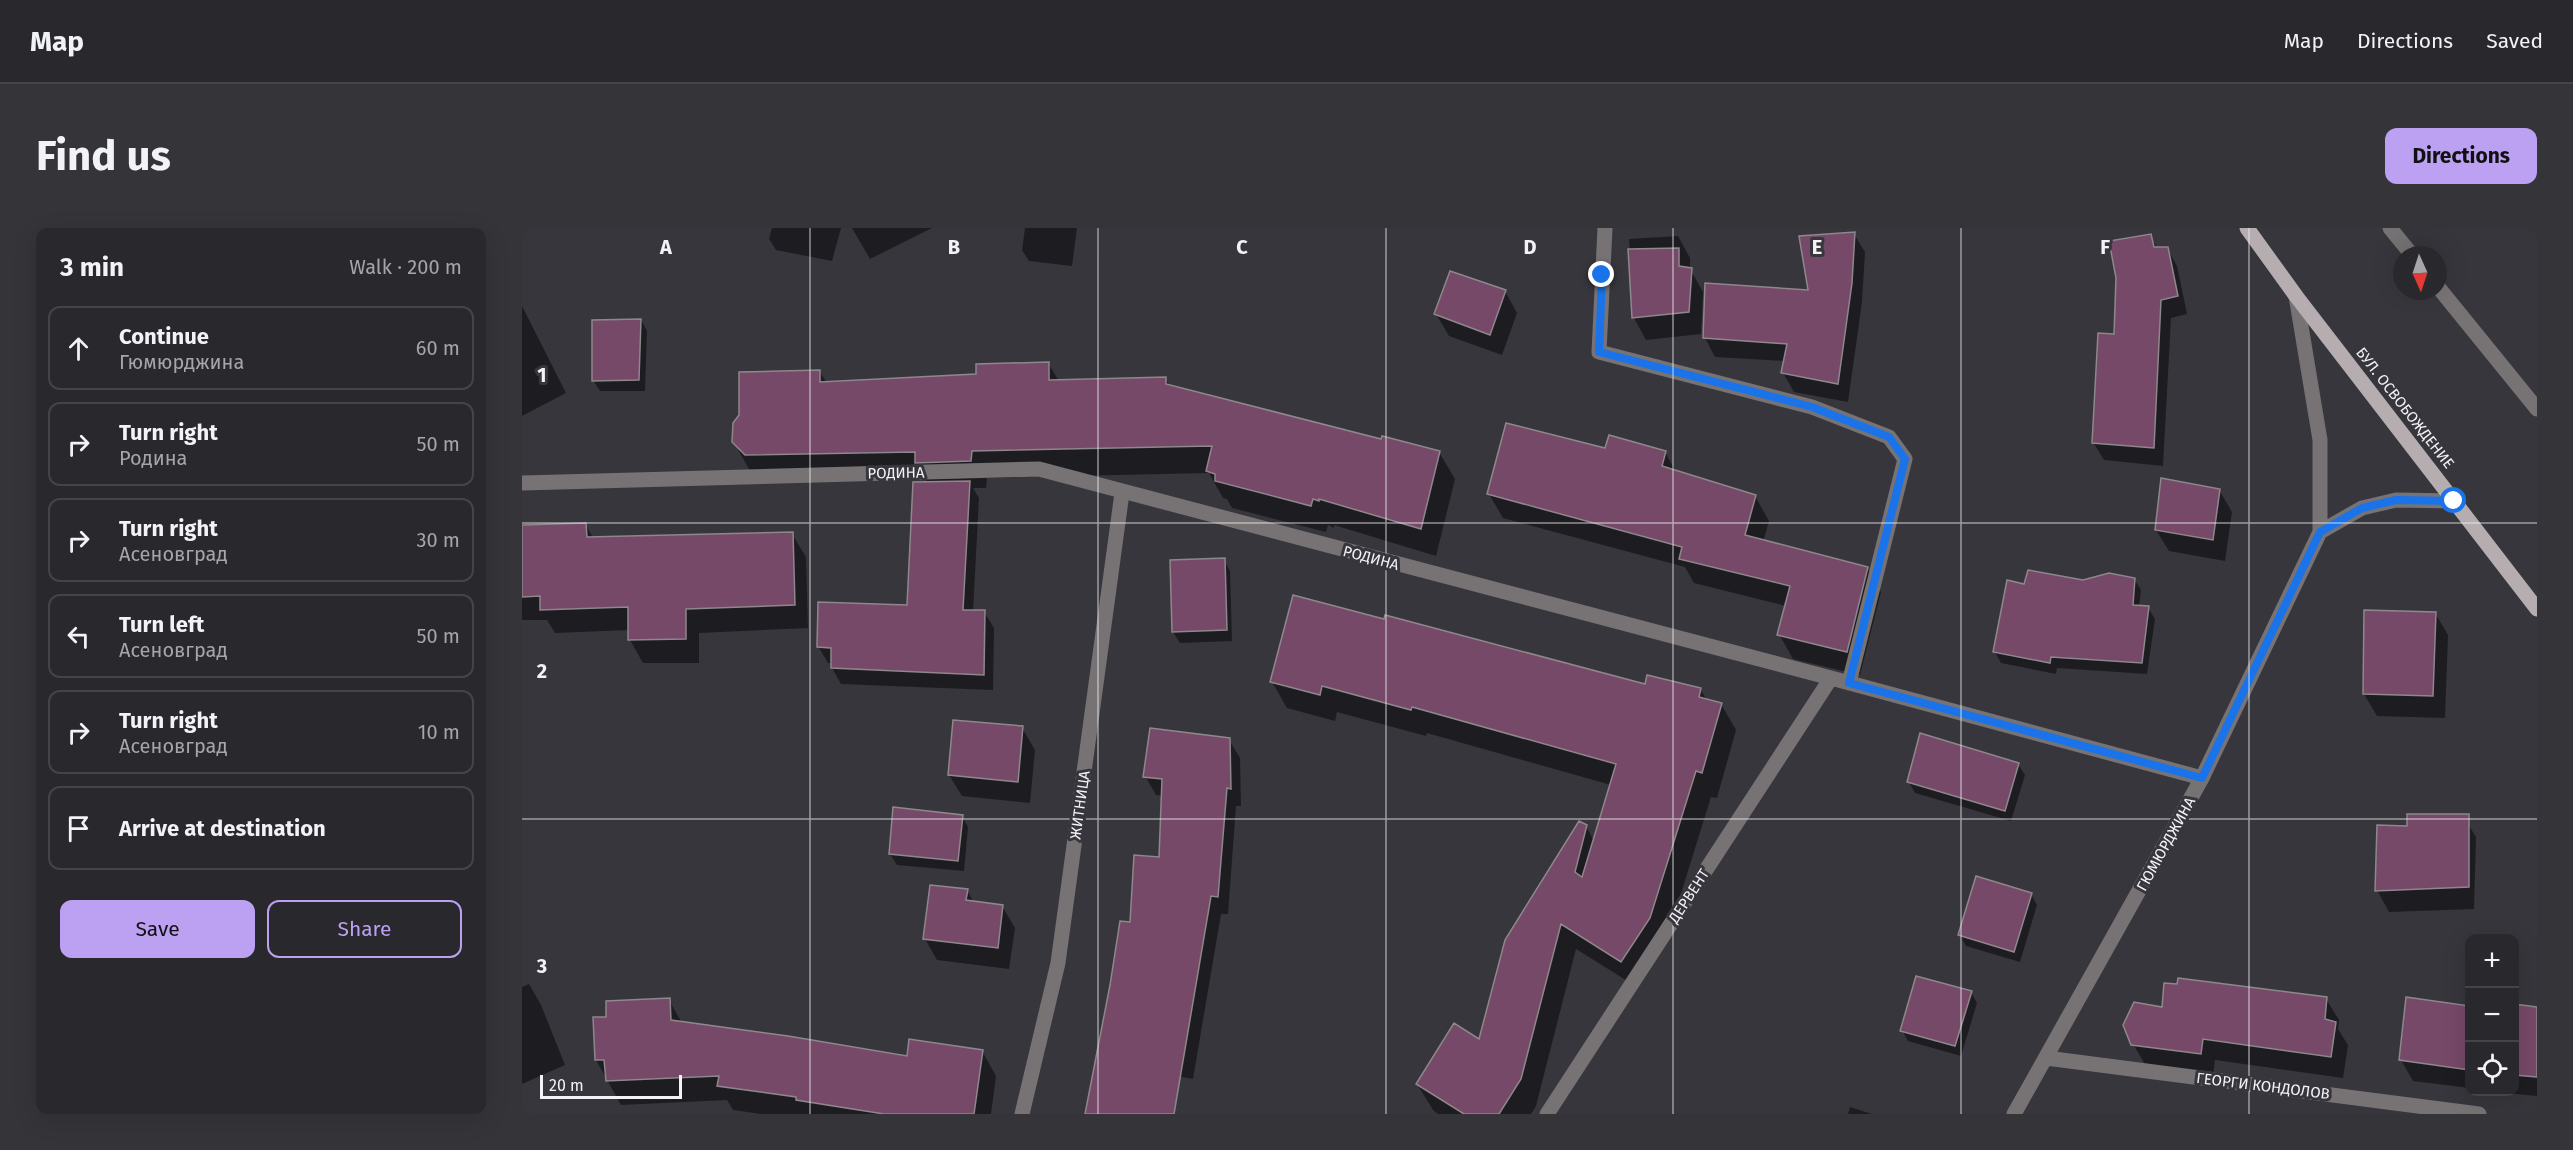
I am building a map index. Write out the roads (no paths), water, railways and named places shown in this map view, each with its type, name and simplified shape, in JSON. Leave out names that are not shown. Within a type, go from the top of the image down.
[{"type":"main road","name":"БУЛ. ОСВОБОЖДЕНИЕ","points":[[2247,228],[2296,296],[2537,609]]},
{"type":"street","points":[[1605,228],[1599,352],[1812,407],[1889,437],[1905,459],[1849,683]]},
{"type":"street","points":[[2390,228],[2405,246]]},
{"type":"street","points":[[2296,296],[2320,440],[2320,532],[2362,508],[2396,500],[2454,501]]},
{"type":"street","points":[[2447,298],[2537,410]]},
{"type":"street","name":"РОДИНА","points":[[522,483],[1039,469],[1122,493],[1831,678],[2202,778]]},
{"type":"street","name":"ЖИТНИЦА","points":[[1022,1114],[1058,963],[1122,493]]},
{"type":"street","name":"ГЮМЮРДЖИНА","points":[[2014,1114],[2202,778],[2320,532]]},
{"type":"street","name":"ДЕРВЕНТ","points":[[1547,1114],[1831,678]]},
{"type":"street","name":"ГЕОРГИ КОНДОЛОВ","points":[[2046,1058],[2479,1114]]}]
